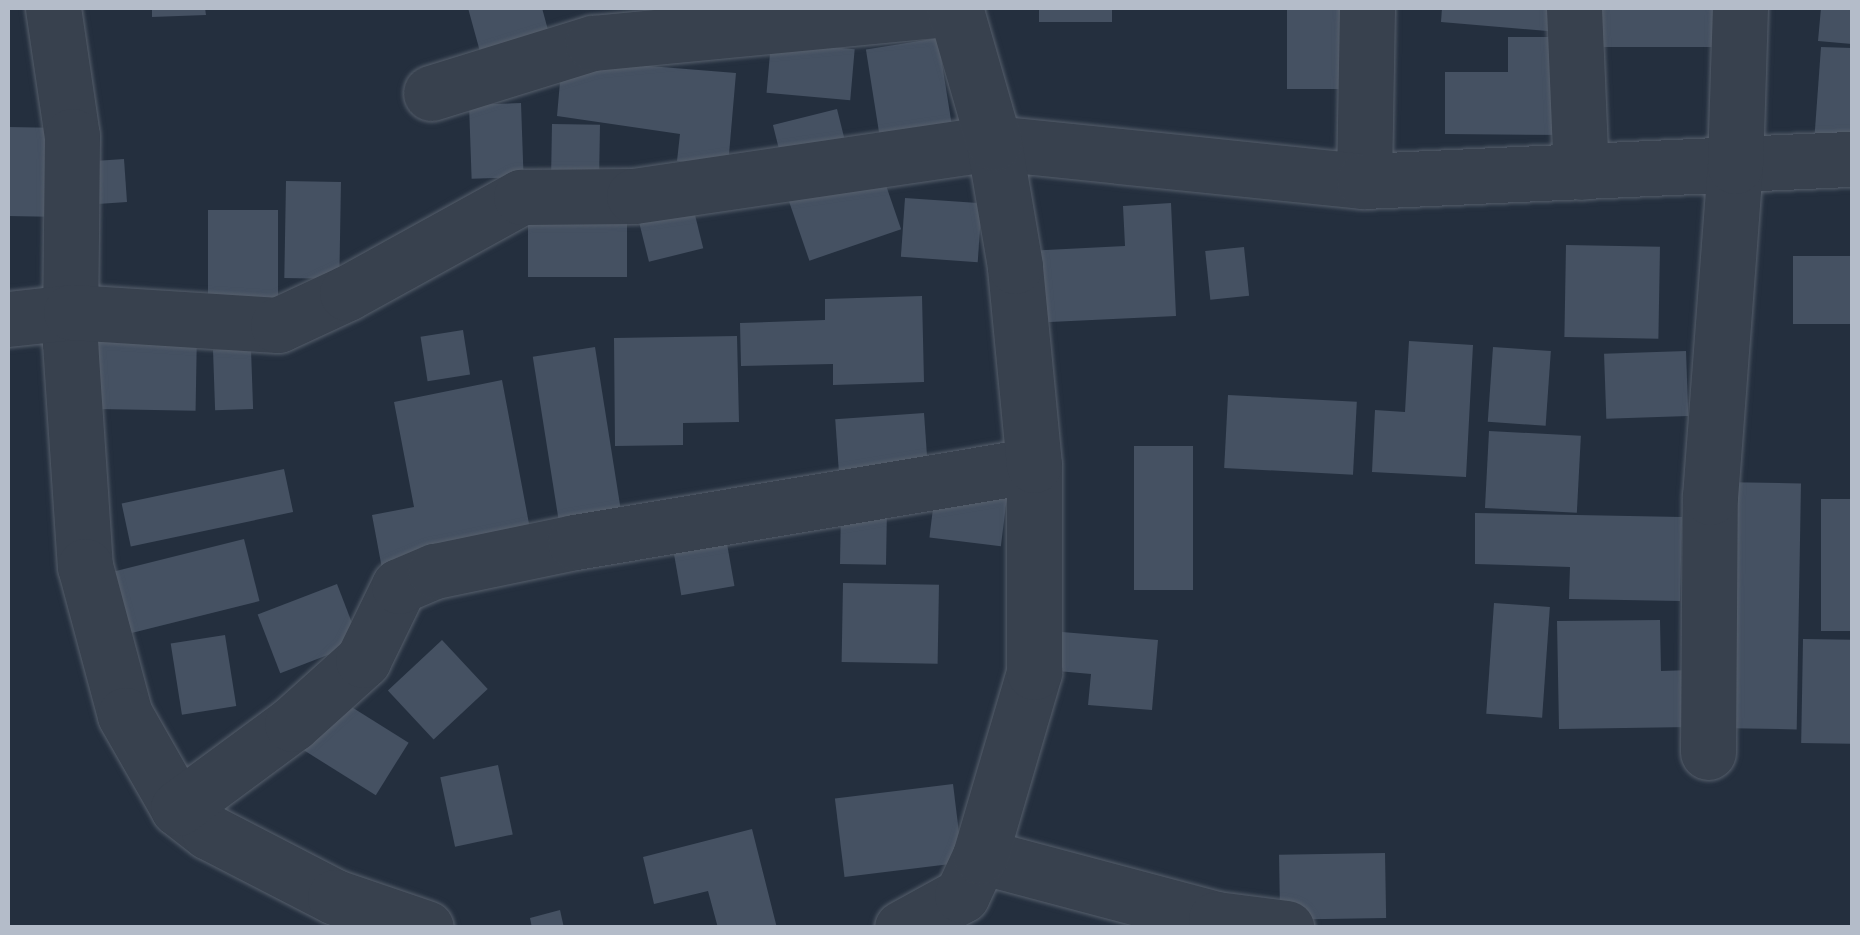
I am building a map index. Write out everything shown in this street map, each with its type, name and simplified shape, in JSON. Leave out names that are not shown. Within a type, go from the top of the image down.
[{"type":"street","points":[[53,8],[72,136],[70,312],[89,585],[126,716],[178,808],[209,832],[335,897],[426,928]]},
{"type":"street","points":[[431,93],[593,43],[956,8],[994,143],[1014,266],[1034,465],[1034,672],[980,856],[962,895],[902,928]]},
{"type":"street","points":[[1364,181],[1367,8]]},
{"type":"street","points":[[1574,8],[1582,172]]},
{"type":"street","points":[[1708,752],[1710,497],[1735,166],[1740,8]]},
{"type":"street","points":[[8,319],[70,312],[278,325],[347,293],[521,197],[634,196],[994,143],[1364,181],[1852,159]]},
{"type":"street","points":[[178,808],[292,724],[363,660],[399,586],[435,571],[575,542],[1034,465]]},
{"type":"street","points":[[980,856],[1216,919],[1286,928]]},
{"type":"building","points":[[152,8],[205,8],[206,15],[152,17]]},
{"type":"building","points":[[468,8],[542,8],[551,41],[482,59]]},
{"type":"building","points":[[1039,8],[1112,8],[1112,22],[1039,22]]},
{"type":"building","points":[[1287,8],[1357,8],[1357,89],[1287,89]]},
{"type":"building","points":[[1442,8],[1561,8],[1559,32],[1441,22]]},
{"type":"building","points":[[1583,8],[1719,8],[1719,47],[1583,47]]},
{"type":"building","points":[[1821,8],[1852,8],[1852,44],[1818,41]]},
{"type":"building","points":[[1508,37],[1570,37],[1570,135],[1445,134],[1445,72],[1508,72]]},
{"type":"building","points":[[938,38],[953,136],[881,147],[866,49]]},
{"type":"building","points":[[771,42],[855,49],[850,100],[767,93]]},
{"type":"building","points":[[1821,47],[1852,48],[1852,145],[1814,143]]},
{"type":"building","points":[[562,59],[736,73],[728,166],[677,161],[680,134],[557,116]]},
{"type":"building","points":[[521,103],[524,177],[472,179],[469,105]]},
{"type":"building","points":[[837,109],[845,140],[781,156],[773,125]]},
{"type":"building","points":[[552,124],[600,125],[599,190],[551,189]]},
{"type":"building","points":[[8,127],[65,128],[63,217],[8,216]]},
{"type":"building","points":[[124,159],[127,202],[94,204],[91,161]]},
{"type":"building","points":[[878,162],[901,229],[809,261],[786,194]]},
{"type":"building","points":[[286,181],[341,182],[339,279],[284,278]]},
{"type":"building","points":[[689,191],[703,248],[649,262],[635,205]]},
{"type":"building","points":[[905,198],[982,203],[978,262],[901,257]]},
{"type":"building","points":[[1171,203],[1176,316],[1029,323],[1026,251],[1125,246],[1123,206]]},
{"type":"building","points":[[528,206],[627,206],[627,277],[528,277]]},
{"type":"building","points":[[208,210],[278,210],[278,305],[208,305]]},
{"type":"building","points":[[1566,245],[1660,247],[1658,339],[1564,337]]},
{"type":"building","points":[[1244,247],[1249,296],[1210,300],[1205,251]]},
{"type":"building","points":[[1793,256],[1850,256],[1850,324],[1793,324]]},
{"type":"building","points":[[922,296],[924,382],[833,385],[833,364],[741,366],[740,323],[825,320],[825,299]]},
{"type":"building","points":[[99,328],[197,330],[196,411],[98,409]]},
{"type":"building","points":[[463,330],[470,374],[428,381],[421,337]]},
{"type":"building","points":[[737,336],[739,422],[683,423],[683,445],[615,446],[614,338]]},
{"type":"building","points":[[1409,341],[1473,345],[1466,477],[1372,472],[1375,410],[1405,412]]},
{"type":"building","points":[[595,347],[621,512],[559,522],[533,357]]},
{"type":"building","points":[[1493,347],[1551,351],[1546,426],[1488,422]]},
{"type":"building","points":[[251,349],[253,409],[215,410],[213,350]]},
{"type":"building","points":[[1686,351],[1688,416],[1606,419],[1604,354]]},
{"type":"building","points":[[502,380],[533,545],[383,574],[372,515],[414,507],[394,402]]},
{"type":"building","points":[[1228,395],[1357,402],[1353,475],[1224,468]]},
{"type":"building","points":[[924,413],[929,479],[840,485],[835,419]]},
{"type":"building","points":[[1489,431],[1581,436],[1577,513],[1485,508]]},
{"type":"building","points":[[1134,446],[1193,446],[1193,590],[1134,590]]},
{"type":"building","points":[[284,469],[293,512],[131,547],[122,504]]},
{"type":"building","points":[[1719,482],[1801,483],[1797,729],[1715,728]]},
{"type":"building","points":[[936,484],[1007,493],[1001,546],[929,538]]},
{"type":"building","points":[[1821,499],[1852,499],[1852,631],[1821,631]]},
{"type":"building","points":[[841,507],[887,508],[886,565],[840,564]]},
{"type":"building","points":[[1475,513],[1682,517],[1680,601],[1569,599],[1570,567],[1475,564]]},
{"type":"building","points":[[723,521],[734,586],[681,595],[670,530]]},
{"type":"building","points":[[244,539],[259,601],[128,634],[112,572]]},
{"type":"building","points":[[843,583],[939,585],[938,664],[842,662]]},
{"type":"building","points":[[337,584],[360,643],[280,673],[258,614]]},
{"type":"building","points":[[1494,603],[1550,607],[1542,718],[1486,714]]},
{"type":"building","points":[[1660,620],[1661,671],[1691,670],[1691,727],[1559,729],[1557,621]]},
{"type":"building","points":[[1050,631],[1158,640],[1152,710],[1088,705],[1091,674],[1046,670]]},
{"type":"building","points":[[225,635],[236,706],[182,715],[171,644]]},
{"type":"building","points":[[1803,639],[1852,640],[1850,744],[1801,743]]},
{"type":"building","points":[[442,640],[488,689],[434,739],[388,690]]},
{"type":"building","points":[[334,696],[409,743],[376,795],[301,749]]},
{"type":"building","points":[[498,765],[513,834],[455,847],[440,777]]},
{"type":"building","points":[[953,784],[963,862],[845,877],[835,799]]},
{"type":"building","points":[[752,829],[777,928],[718,928],[708,891],[654,904],[643,857]]},
{"type":"building","points":[[1385,853],[1386,918],[1280,920],[1279,855]]},
{"type":"building","points":[[560,910],[564,928],[532,928],[530,918]]}]
